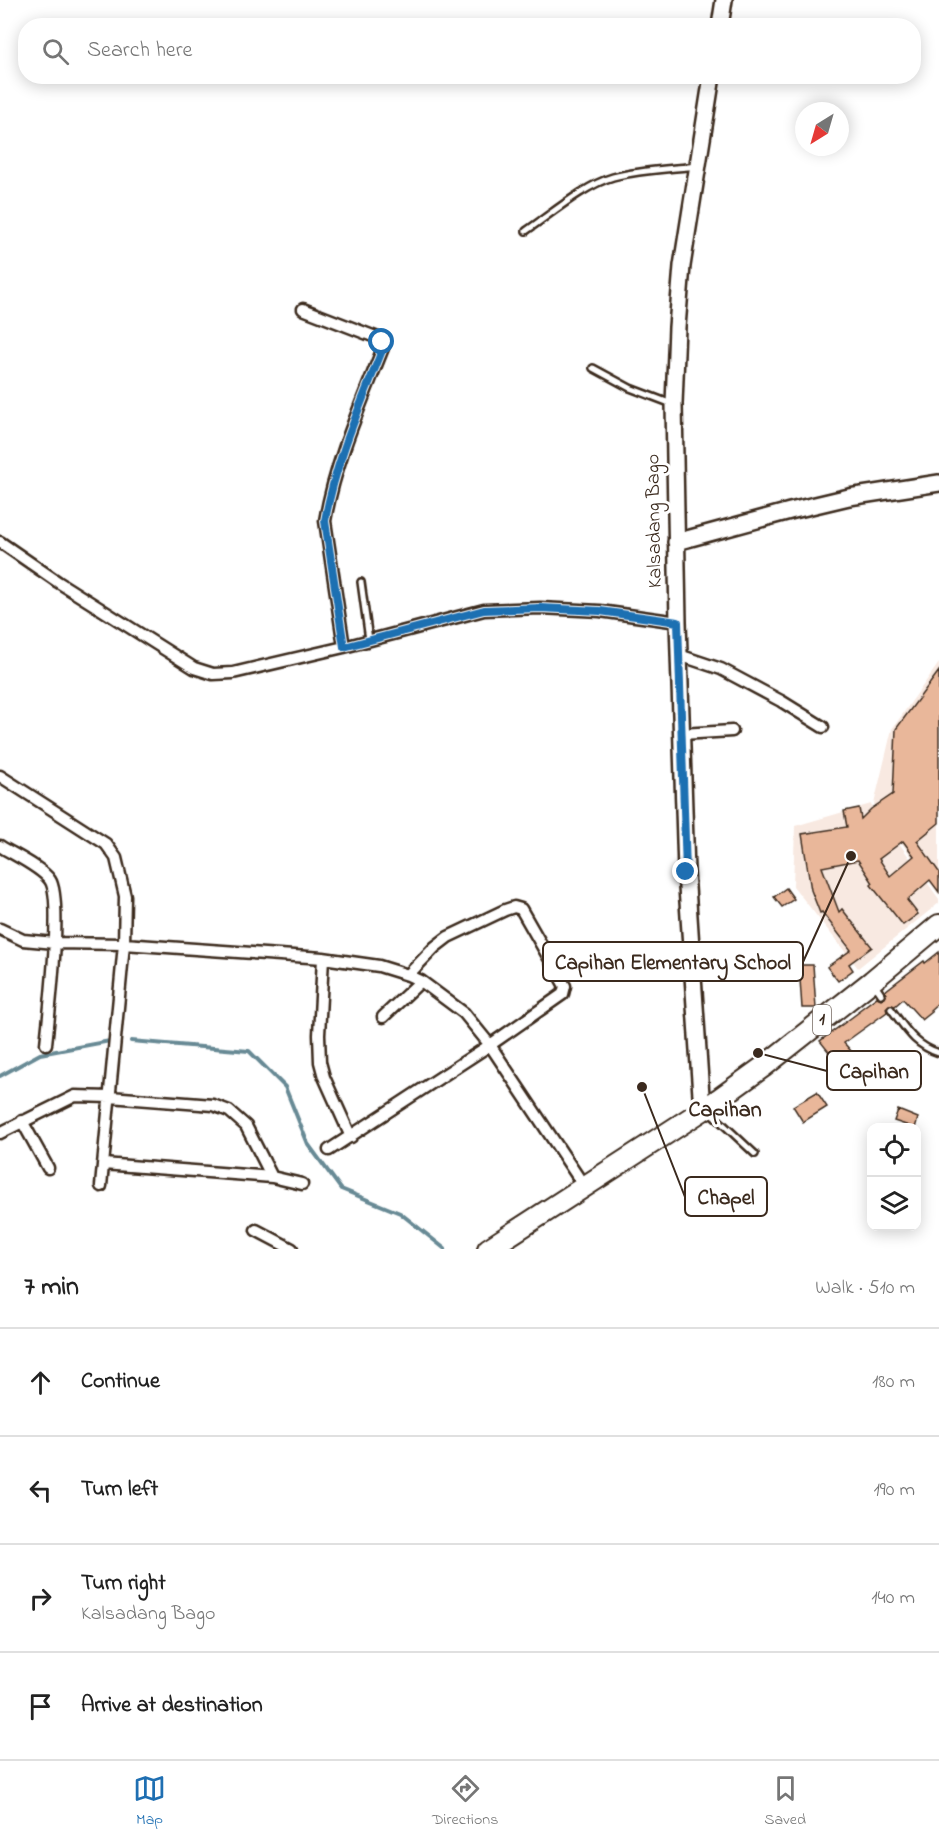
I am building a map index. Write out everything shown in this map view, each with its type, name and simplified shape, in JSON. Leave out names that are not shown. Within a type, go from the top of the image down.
[{"type":"highway","name":"1","points":[[488,1249],[704,1109],[876,987],[938,927]]},
{"type":"main road","points":[[721,18],[724,0]]},
{"type":"main road","name":"Kalsadang Bago","points":[[704,1109],[686,872],[674,404],[682,267],[711,84]]},
{"type":"main road","points":[[676,542],[849,497],[939,483]]},
{"type":"street","points":[[303,309],[378,338],[383,348],[344,452],[325,521],[344,647]]},
{"type":"street","points":[[0,542],[58,582],[194,668],[213,674],[233,673],[344,647],[484,610],[540,608],[600,611],[678,622]]},
{"type":"street","points":[[679,655],[721,669],[781,700],[823,727]]},
{"type":"street","points":[[681,734],[732,731]]},
{"type":"street","points":[[0,776],[106,844],[116,858],[125,896],[124,944],[101,1186]]},
{"type":"street","points":[[0,846],[42,872],[51,881],[54,897],[55,943],[46,1044]]},
{"type":"street","points":[[329,1150],[490,1045],[563,994],[565,986],[521,909],[514,907],[448,938],[435,947],[408,975]]},
{"type":"street","points":[[0,929],[23,939],[55,943],[124,944],[323,958],[379,966],[408,975],[421,981],[464,1013],[490,1045],[584,1186]]},
{"type":"street","points":[[323,958],[320,1062],[324,1077],[351,1137]]},
{"type":"street","points":[[383,1017],[421,981]]},
{"type":"street","points":[[0,1132],[75,1096],[110,1096],[213,1105],[229,1111],[246,1126],[272,1177]]},
{"type":"street","points":[[22,1121],[48,1168]]},
{"type":"street","points":[[103,1164],[272,1177],[302,1184]]},
{"type":"street","points":[[256,1230],[292,1249]]},
{"type":"lane","points":[[526,231],[593,185],[612,177],[697,166]]},
{"type":"lane","points":[[593,368],[630,388],[674,404]]},
{"type":"lane","points":[[361,582],[369,640]]},
{"type":"lane","points":[[891,1009],[913,1040],[939,1053]]},
{"type":"lane","points":[[704,1109],[755,1154]]},
{"type":"shaded area","points":[[939,663],[939,895],[874,804],[892,729]]},
{"type":"shaded area","points":[[871,804],[939,899],[939,903],[858,968],[793,886],[795,826]]},
{"type":"building","points":[[939,671],[939,823],[917,841],[939,872],[939,892],[930,880],[907,900],[918,914],[903,925],[871,885],[873,883],[858,860],[822,867],[839,912],[842,909],[872,947],[849,964],[853,970],[838,981],[827,967],[851,950],[822,912],[820,913],[811,890],[802,834],[847,827],[844,811],[859,808],[861,819],[893,794],[896,729]],"holes":[[[903,841],[914,856],[890,876],[879,859]]]},
{"type":"building","points":[[786,888],[794,899],[782,907],[774,897]]},
{"type":"building","points":[[939,952],[939,1002],[930,1010],[932,1012],[922,1020],[903,999],[895,1006],[889,1005],[886,1008],[887,1012],[844,1043],[859,1060],[845,1072],[820,1041],[877,997],[884,998],[885,991]]},
{"type":"building","points":[[799,965],[813,965],[816,1008],[802,1008]]},
{"type":"building","points":[[817,1092],[827,1107],[803,1122],[793,1106]]},
{"type":"building","points":[[898,1110],[918,1118],[916,1123],[894,1121]]},
{"type":"waterway","points":[[0,1076],[40,1054],[110,1041]]},
{"type":"waterway","points":[[131,1041],[249,1051],[285,1087],[308,1144],[341,1189],[400,1213],[445,1249]]},
{"type":"place","name":"Capihan Elementary School","points":[[851,856]]},
{"type":"place","name":"Capihan","points":[[758,1053]]},
{"type":"place","name":"Chapel","points":[[642,1087]]},
{"type":"district","name":"Capihan","points":[[725,1111]]},
{"type":"route","points":[[382,342],[383,348],[344,452],[325,521],[344,647],[484,610],[540,608],[600,611],[678,622],[686,872]]}]
